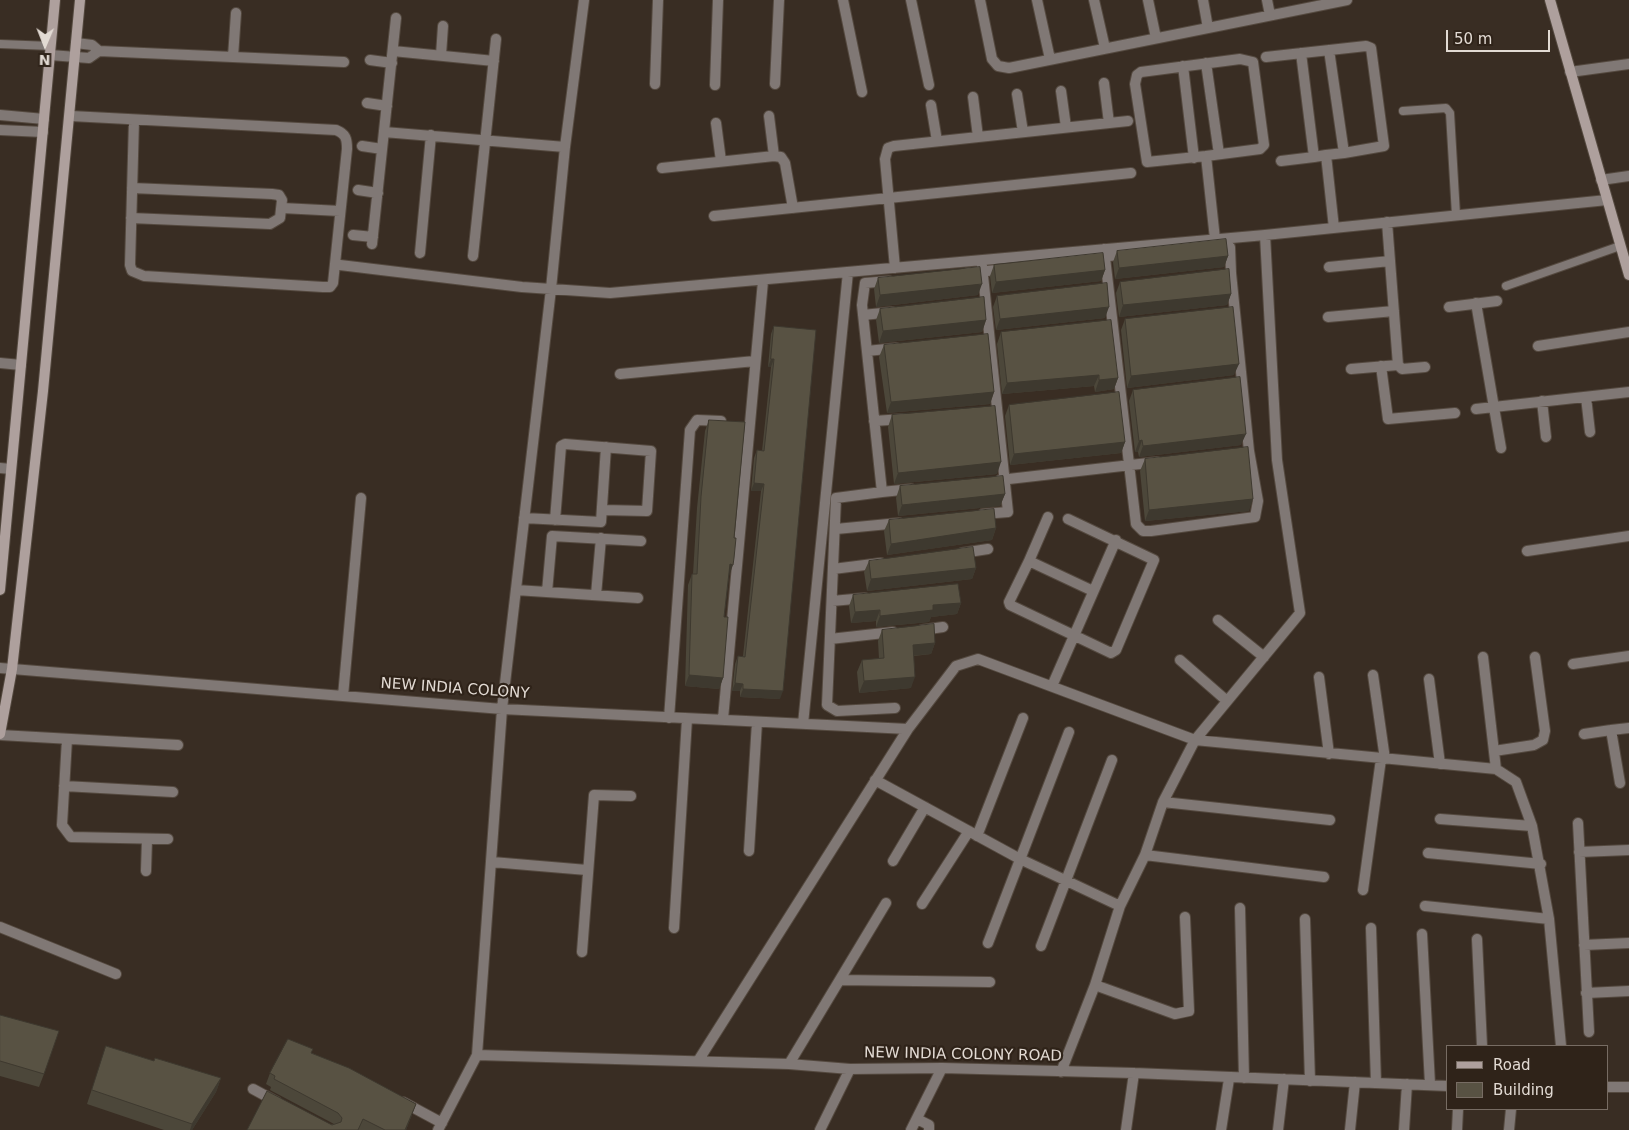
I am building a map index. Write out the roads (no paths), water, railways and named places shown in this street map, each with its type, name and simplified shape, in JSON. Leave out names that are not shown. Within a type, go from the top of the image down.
[{"type":"street","points":[[0,590],[55,0]]},
{"type":"street","points":[[80,0],[71,116],[12,669],[0,734],[178,745]]},
{"type":"street","points":[[395,1098],[440,1127],[477,1055],[502,708],[551,289],[564,147],[584,0]]},
{"type":"street","points":[[655,84],[658,0]]},
{"type":"street","points":[[715,85],[718,0]]},
{"type":"street","points":[[775,84],[779,0]]},
{"type":"street","points":[[843,0],[862,92]]},
{"type":"street","points":[[911,0],[930,85]]},
{"type":"street","points":[[980,0],[992,59],[998,66],[1009,68],[1270,16],[1329,2],[1347,0]]},
{"type":"street","points":[[1037,0],[1050,60]]},
{"type":"street","points":[[1094,0],[1105,48]]},
{"type":"street","points":[[1148,0],[1156,38]]},
{"type":"street","points":[[1203,0],[1208,28]]},
{"type":"street","points":[[1267,0],[1270,16]]},
{"type":"street","points":[[1550,0],[1629,275]]},
{"type":"street","points":[[233,57],[236,13]]},
{"type":"street","points":[[353,235],[373,240],[396,18]]},
{"type":"street","points":[[441,55],[443,26]]},
{"type":"street","points":[[473,256],[496,39]]},
{"type":"street","points":[[76,43],[92,45],[99,51],[344,62]]},
{"type":"street","points":[[1266,58],[1366,46],[1371,48],[1384,146],[1281,161]]},
{"type":"street","points":[[393,50],[494,61]]},
{"type":"street","points":[[1329,50],[1344,153]]},
{"type":"street","points":[[50,51],[75,57],[91,58],[99,51]]},
{"type":"street","points":[[1301,54],[1314,156]]},
{"type":"street","points":[[1240,59],[1253,62],[1264,143],[1260,149],[1147,162],[1135,84],[1137,75],[1141,72],[1206,63],[1240,59]]},
{"type":"street","points":[[370,60],[392,63]]},
{"type":"street","points":[[1206,63],[1219,154]]},
{"type":"street","points":[[1570,72],[1629,64]]},
{"type":"street","points":[[1183,66],[1194,158]]},
{"type":"street","points":[[1104,83],[1109,123]]},
{"type":"street","points":[[1061,91],[1066,127]]},
{"type":"street","points":[[1017,94],[1023,132]]},
{"type":"street","points":[[973,97],[978,137]]},
{"type":"street","points":[[367,103],[387,106]]},
{"type":"street","points":[[931,104],[937,141]]},
{"type":"street","points":[[0,116],[44,119]]},
{"type":"street","points":[[71,116],[336,130],[342,133],[347,139],[333,282],[330,287],[138,274],[132,271],[130,265],[134,120]]},
{"type":"street","points":[[769,116],[774,156]]},
{"type":"street","points":[[895,268],[885,158],[888,148],[1128,121]]},
{"type":"street","points":[[716,122],[721,162]]},
{"type":"street","points":[[0,130],[43,132]]},
{"type":"street","points":[[384,132],[564,147]]},
{"type":"street","points":[[420,253],[431,135]]},
{"type":"street","points":[[362,146],[382,149]]},
{"type":"street","points":[[1326,155],[1334,228]]},
{"type":"street","points":[[662,168],[774,156],[781,157],[785,163],[793,208]]},
{"type":"street","points":[[1206,156],[1215,239]]},
{"type":"street","points":[[714,216],[1131,174]]},
{"type":"street","points":[[1602,180],[1629,176]]},
{"type":"street","points":[[131,218],[270,224],[280,218],[282,208],[282,200],[279,195],[272,194],[132,188]]},
{"type":"street","points":[[358,190],[378,193]]},
{"type":"street","points":[[953,275],[1105,252],[1215,239],[1607,200]]},
{"type":"street","points":[[282,208],[340,212]]},
{"type":"street","points":[[1387,222],[1398,365],[1402,369],[1425,367]]},
{"type":"street","points":[[1060,1072],[1095,986],[1120,906],[1145,855],[1163,802],[1196,740],[1300,613],[1277,460],[1265,234]]},
{"type":"street","points":[[340,265],[551,289],[610,293],[763,281],[981,260],[1223,243],[1230,247],[1226,274],[1245,451],[1258,501],[1255,517],[1151,531],[1143,531],[1136,524],[1105,252]]},
{"type":"street","points":[[970,516],[1008,512],[981,260]]},
{"type":"street","points":[[1329,267],[1390,261]]},
{"type":"street","points":[[803,724],[848,272]]},
{"type":"street","points":[[882,492],[863,315],[865,284],[904,280]]},
{"type":"street","points":[[723,719],[740,423],[755,361],[763,281]]},
{"type":"street","points":[[1449,307],[1497,301]]},
{"type":"street","points":[[1476,303],[1501,448]]},
{"type":"street","points":[[1328,317],[1394,310]]},
{"type":"street","points":[[863,315],[901,311]]},
{"type":"street","points":[[1538,346],[1629,332]]},
{"type":"street","points":[[867,351],[905,347]]},
{"type":"street","points":[[620,374],[755,361]]},
{"type":"street","points":[[0,363],[21,365]]},
{"type":"street","points":[[1351,369],[1398,365]]},
{"type":"street","points":[[1381,366],[1388,419],[1455,413]]},
{"type":"street","points":[[1476,409],[1629,392]]},
{"type":"street","points":[[1586,397],[1590,432]]},
{"type":"street","points":[[1542,401],[1546,437]]},
{"type":"street","points":[[874,421],[912,418]]},
{"type":"street","points":[[669,718],[690,430],[697,420],[740,423]]},
{"type":"street","points":[[555,520],[561,446],[565,444],[648,450],[652,455],[647,511],[603,510]]},
{"type":"street","points":[[524,518],[599,523],[603,510],[606,447]]},
{"type":"street","points":[[986,482],[1166,461]]},
{"type":"street","points":[[0,468],[11,469]]},
{"type":"street","points":[[895,708],[837,711],[827,705],[836,498],[920,488]]},
{"type":"street","points":[[342,696],[361,498]]},
{"type":"street","points":[[1048,517],[1010,600],[1010,605],[1074,636],[1114,652],[1154,562],[1152,558],[1068,519]]},
{"type":"street","points":[[836,529],[912,521]]},
{"type":"street","points":[[547,592],[552,536],[642,541]]},
{"type":"street","points":[[1527,551],[1629,536]]},
{"type":"street","points":[[596,595],[601,538]]},
{"type":"street","points":[[1052,686],[1116,540]]},
{"type":"street","points":[[949,554],[988,549]]},
{"type":"street","points":[[1029,561],[1094,591]]},
{"type":"street","points":[[833,569],[891,562]]},
{"type":"street","points":[[516,590],[638,598]]},
{"type":"street","points":[[832,602],[878,596]]},
{"type":"street","points":[[1218,620],[1264,657]]},
{"type":"street","points":[[830,639],[943,628]]},
{"type":"street","points":[[1573,664],[1629,656]]},
{"type":"street","points":[[1494,751],[1534,745],[1543,740],[1544,731],[1535,657]]},
{"type":"street","points":[[1483,658],[1496,769]]},
{"type":"street","points":[[698,1061],[908,730],[956,666],[978,659],[1196,740],[1496,769],[1516,782],[1532,826],[1541,864],[1549,919],[1561,1045]]},
{"type":"street","points":[[1180,660],[1227,701]]},
{"type":"street","name":"NEW INDIA COLONY","points":[[0,668],[502,708],[908,730]]},
{"type":"street","points":[[1363,890],[1383,759],[1373,675]]},
{"type":"street","points":[[1318,677],[1329,754]]},
{"type":"street","points":[[1429,679],[1440,764]]},
{"type":"street","points":[[922,904],[973,833],[1023,718]]},
{"type":"street","points":[[674,928],[687,719]]},
{"type":"street","points":[[749,851],[757,722]]},
{"type":"street","points":[[1584,734],[1629,728]]},
{"type":"street","points":[[1611,730],[1620,783]]},
{"type":"street","points":[[988,943],[1069,732]]},
{"type":"street","points":[[67,739],[62,825],[71,837],[168,839]]},
{"type":"street","points":[[1041,946],[1112,760]]},
{"type":"street","points":[[875,780],[1020,859],[1120,906]]},
{"type":"street","points":[[64,786],[173,792]]},
{"type":"street","points":[[582,952],[594,795],[631,796]]},
{"type":"street","points":[[1163,802],[1330,820]]},
{"type":"street","points":[[893,860],[925,807]]},
{"type":"street","points":[[1440,819],[1532,826]]},
{"type":"street","points":[[1578,823],[1588,1032]]},
{"type":"street","points":[[146,871],[148,840]]},
{"type":"street","points":[[1580,852],[1629,850]]},
{"type":"street","points":[[1428,853],[1541,864]]},
{"type":"street","points":[[1145,855],[1324,877]]},
{"type":"street","points":[[492,862],[587,870]]},
{"type":"street","points":[[789,1064],[886,903]]},
{"type":"street","points":[[1425,906],[1549,919]]},
{"type":"street","points":[[1240,908],[1244,1078]]},
{"type":"street","points":[[1095,986],[1175,1014],[1189,1011],[1185,916]]},
{"type":"street","points":[[1305,919],[1310,1080]]},
{"type":"street","points":[[0,927],[116,974]]},
{"type":"street","points":[[1371,928],[1376,1083]]},
{"type":"street","points":[[1422,934],[1430,1084]]},
{"type":"street","points":[[1477,939],[1482,1045]]},
{"type":"street","points":[[1584,945],[1629,943]]},
{"type":"street","points":[[840,980],[990,982]]},
{"type":"street","points":[[1586,993],[1629,991]]},
{"type":"street","name":"NEW INDIA COLONY ROAD","points":[[477,1055],[789,1064],[850,1069],[942,1068],[1134,1073],[1228,1079],[1284,1079],[1446,1086]]},
{"type":"street","points":[[911,1130],[942,1068]]},
{"type":"street","points":[[820,1130],[850,1069]]},
{"type":"street","points":[[1126,1130],[1134,1073]]},
{"type":"street","points":[[1221,1130],[1228,1079]]},
{"type":"street","points":[[1278,1130],[1284,1079]]},
{"type":"street","points":[[1350,1130],[1355,1082]]},
{"type":"street","points":[[1404,1130],[1407,1084]]},
{"type":"street","points":[[1609,1087],[1629,1087]]},
{"type":"street","points":[[253,1089],[288,1107]]},
{"type":"street","points":[[1457,1130],[1458,1110]]},
{"type":"street","points":[[1510,1130],[1511,1110]]},
{"type":"street","points":[[916,1119],[929,1125],[929,1130]]},
{"type":"lane","points":[[0,44],[50,51]]},
{"type":"lane","points":[[1403,111],[1446,108],[1450,113],[1456,215]]},
{"type":"lane","points":[[1506,286],[1620,246]]}]
